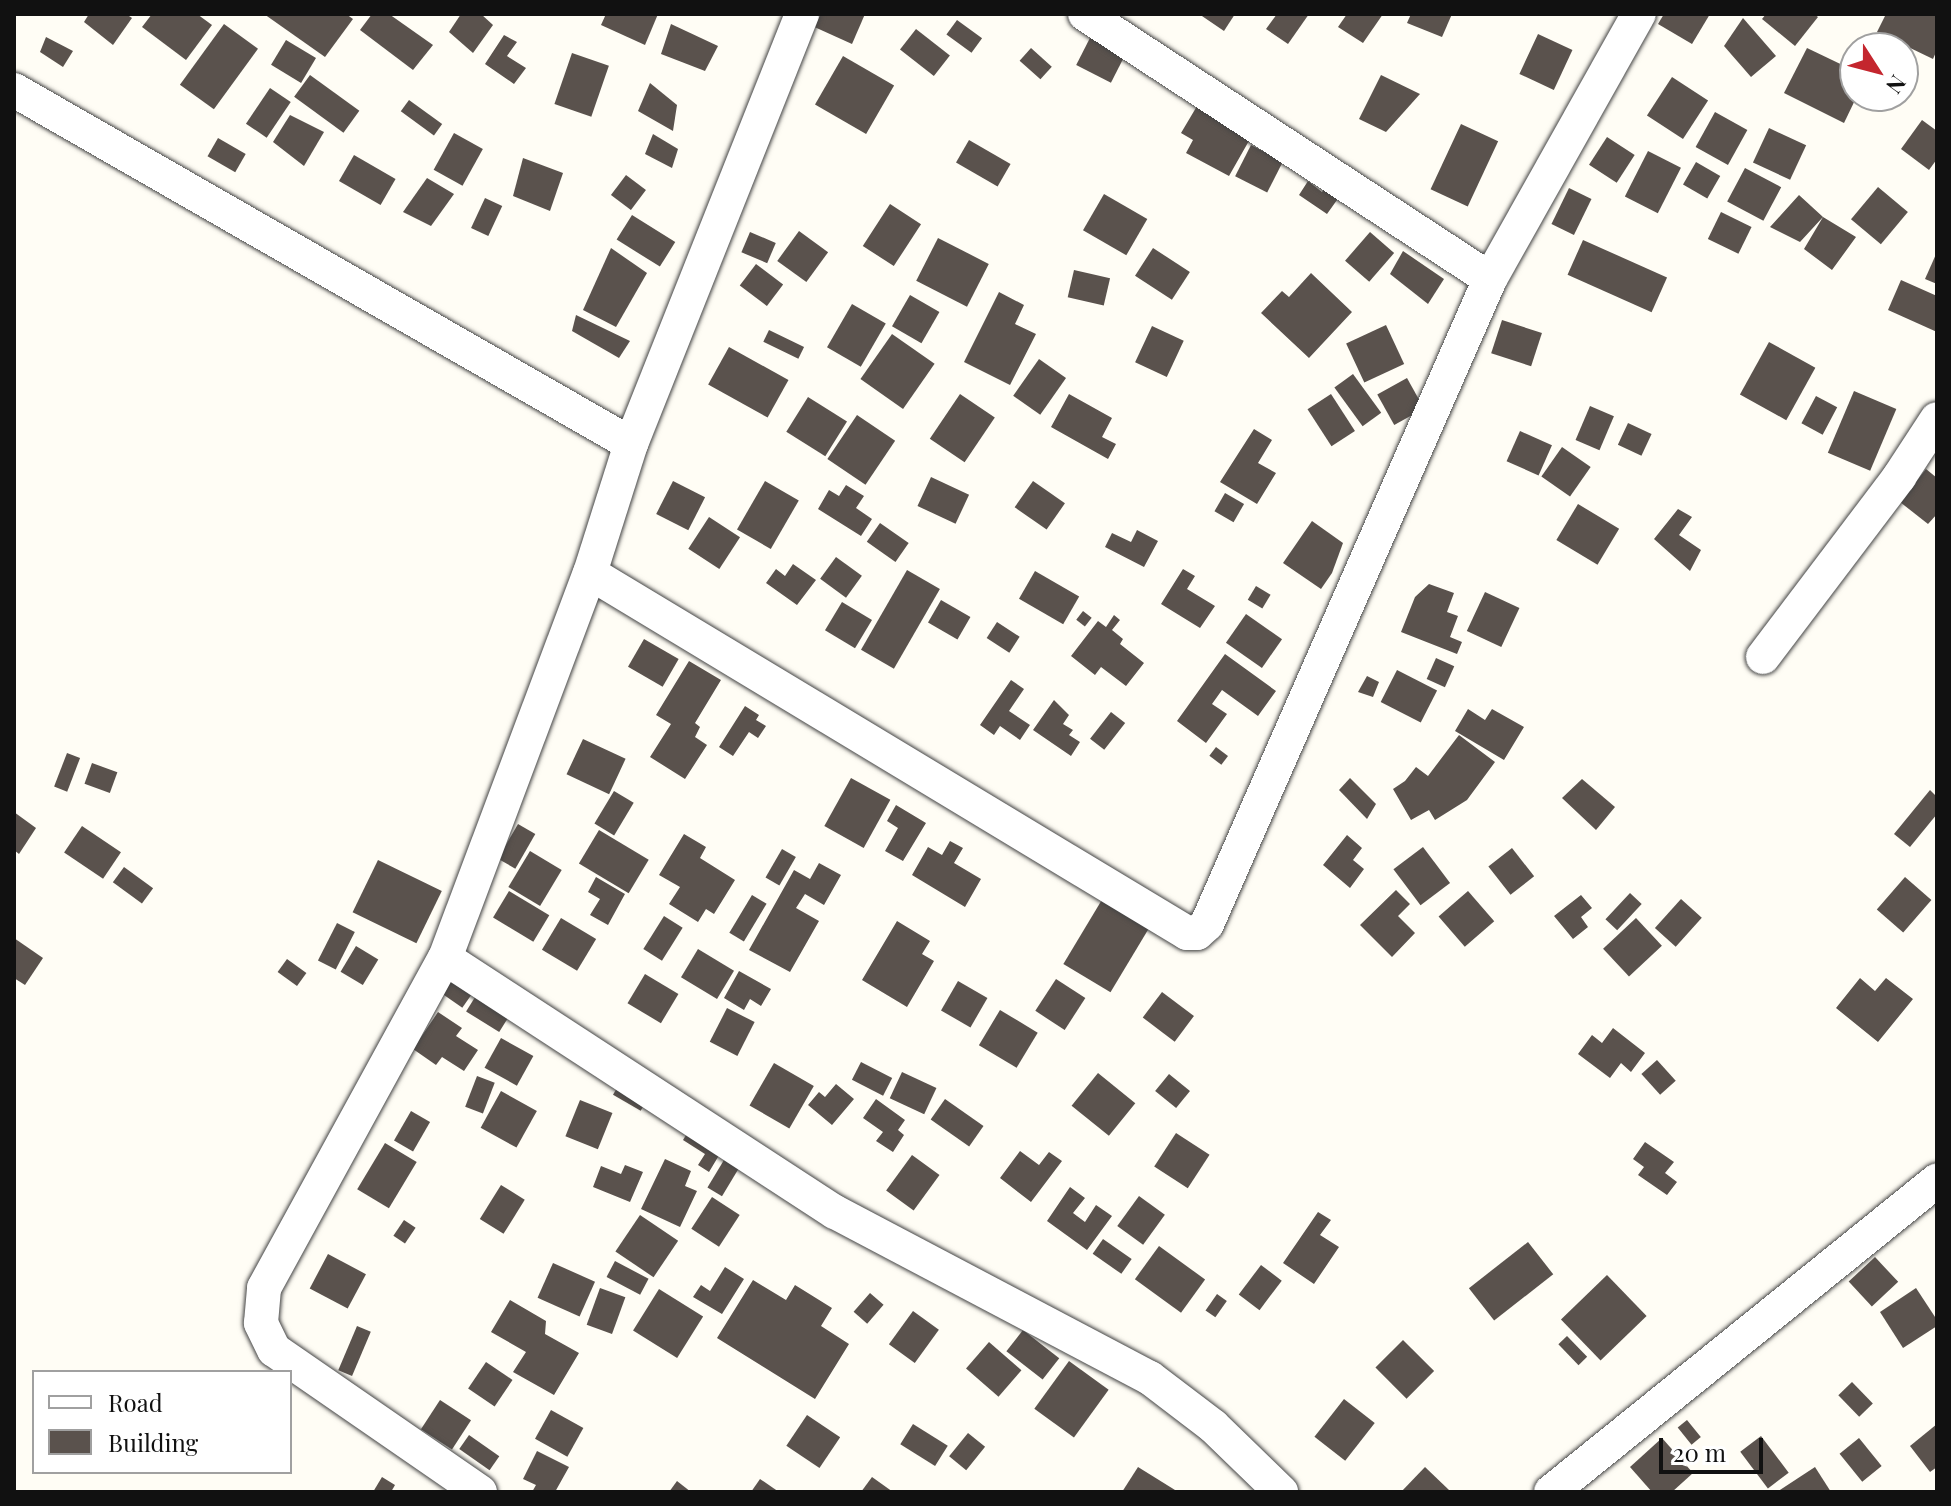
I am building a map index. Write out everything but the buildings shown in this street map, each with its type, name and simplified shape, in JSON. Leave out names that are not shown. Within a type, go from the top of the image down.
[{"type":"street","points":[[480,1492],[274,1350],[261,1323],[264,1288],[445,958],[590,573],[631,444],[802,14]]},
{"type":"street","points":[[1085,14],[1490,279]]},
{"type":"street","points":[[590,573],[1187,933],[1197,933],[1207,924],[1490,279],[1639,14]]},
{"type":"street","points":[[14,90],[631,444]]},
{"type":"street","points":[[1763,657],[1899,477],[1937,419]]},
{"type":"street","points":[[445,958],[835,1212],[1150,1378],[1213,1426],[1281,1492]]},
{"type":"street","points":[[1551,1492],[1937,1180]]}]
